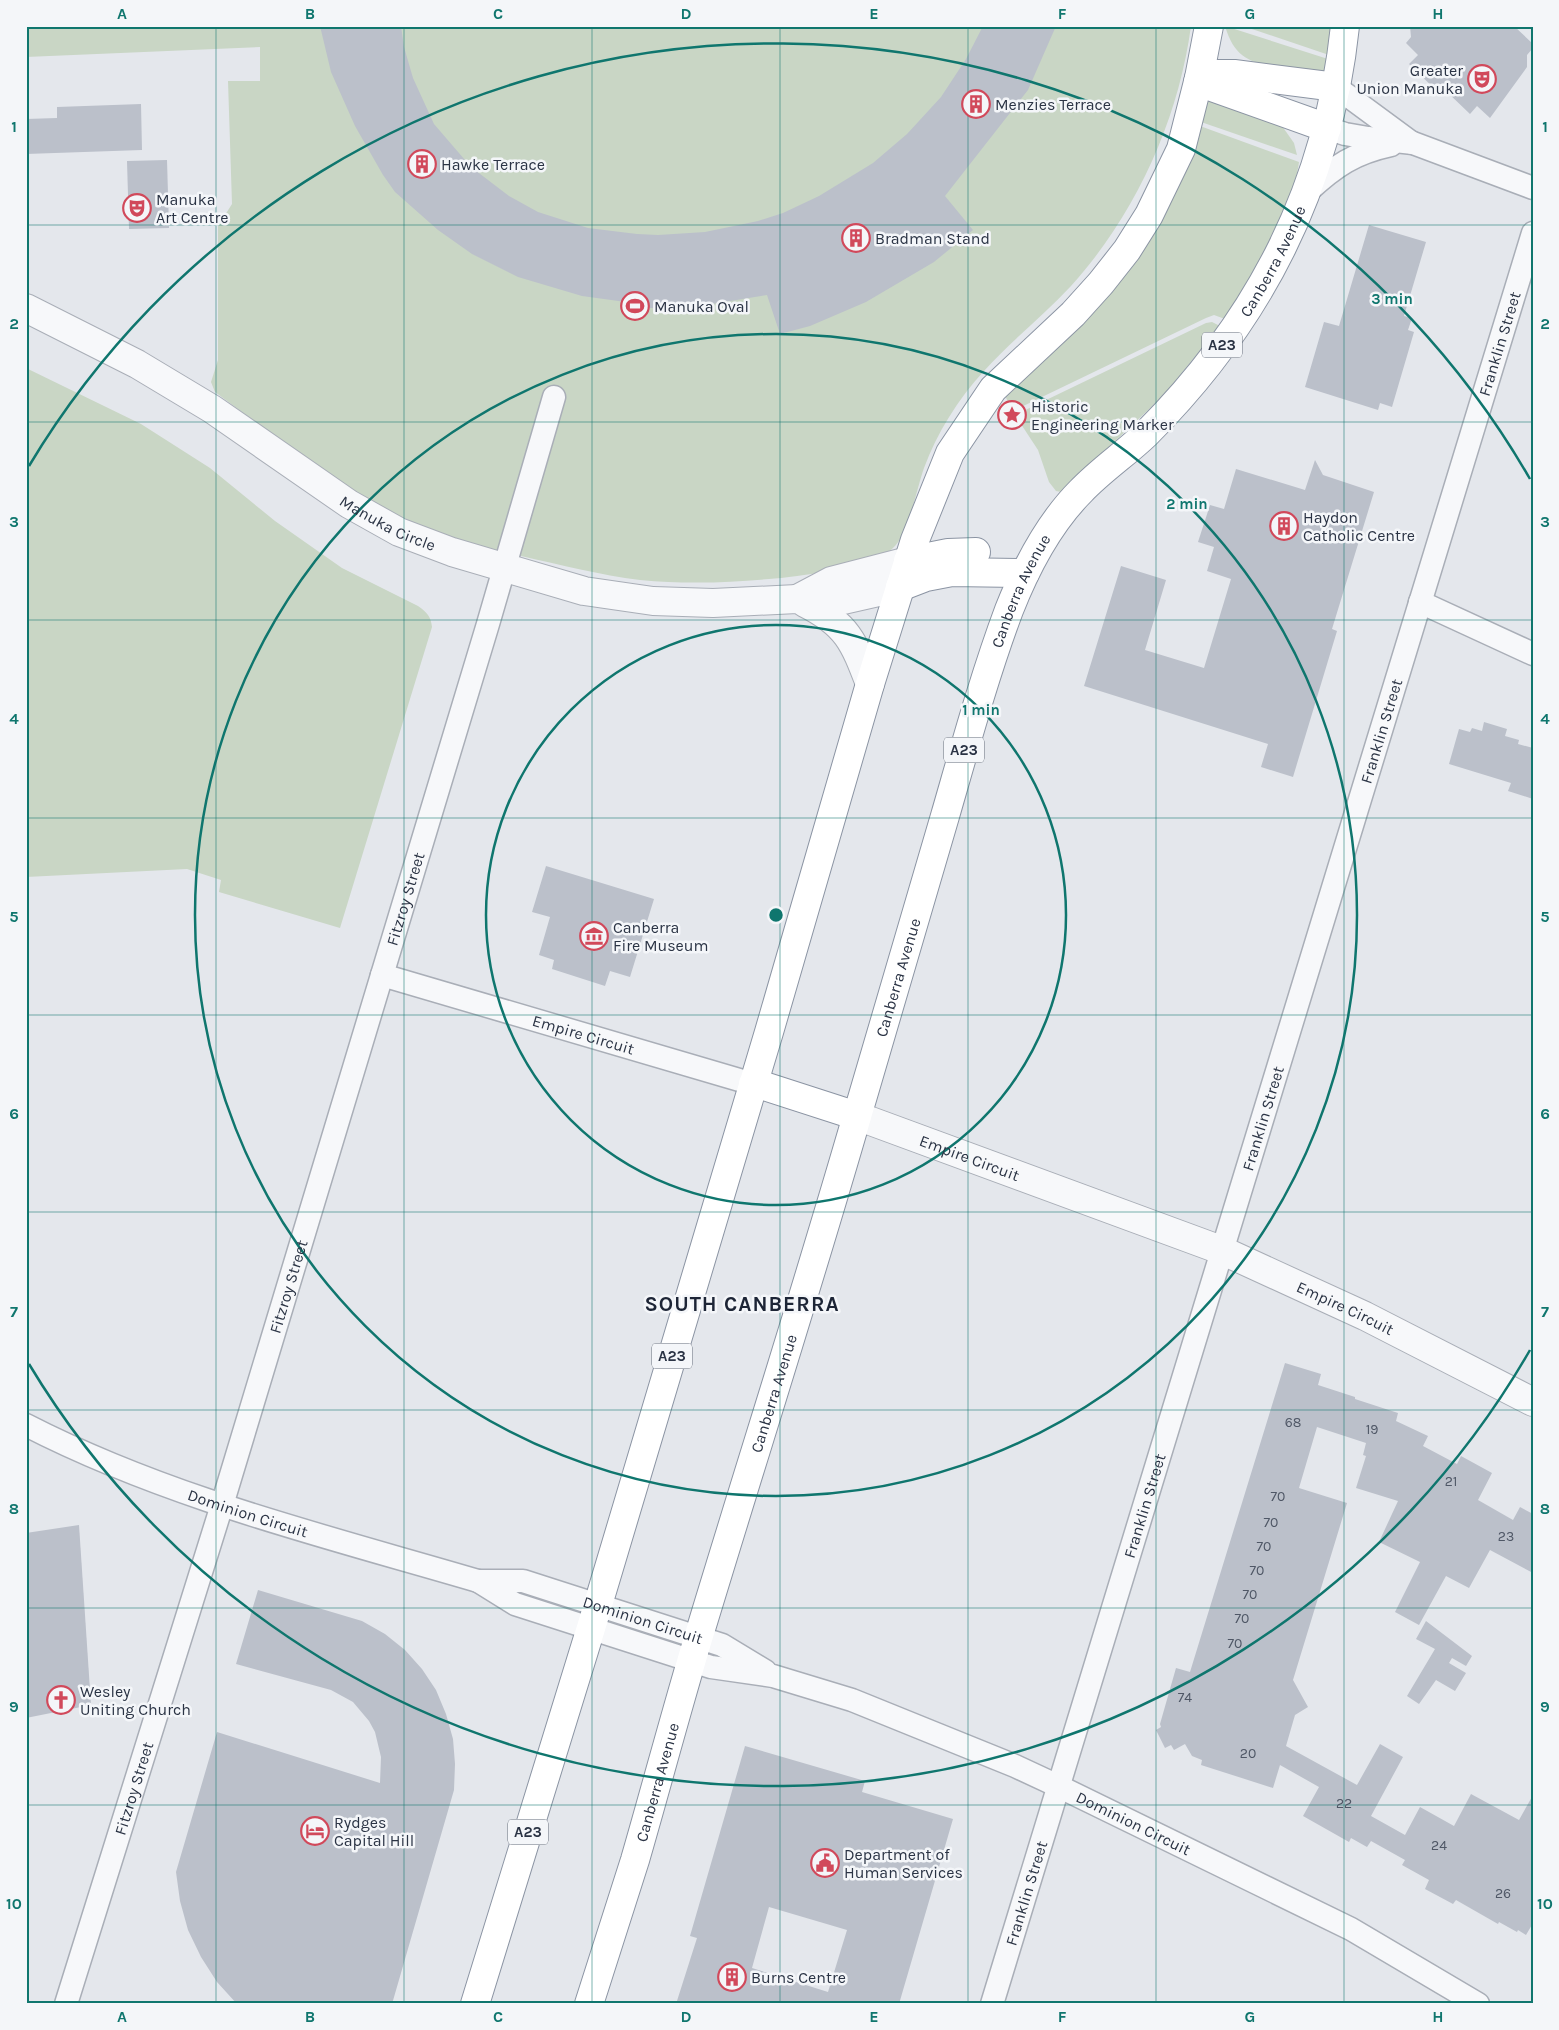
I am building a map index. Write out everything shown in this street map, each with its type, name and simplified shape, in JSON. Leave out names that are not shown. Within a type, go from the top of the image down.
[{"type":"highway","name":"A23","points":[[475,2004],[594,1617],[754,1084],[870,684],[908,561],[950,453],[993,389],[1072,314],[1101,283],[1127,250],[1149,215],[1181,149],[1199,80],[1209,26]]},
{"type":"highway","name":"Canberra Avenue","points":[[589,2004],[634,1862],[695,1649],[857,1116],[991,663],[1025,573],[1047,535],[1068,505],[1095,478],[1143,437],[1191,385],[1233,331],[1267,276],[1308,192],[1328,128],[1345,26]]},
{"type":"highway","points":[[1199,80],[1214,74],[1234,74],[1336,87]]},
{"type":"highway","points":[[1199,80],[1328,128]]},
{"type":"highway","points":[[908,561],[948,553],[978,552],[992,556],[1025,573]]},
{"type":"highway","points":[[900,586],[926,577],[952,572],[1025,573]]},
{"type":"highway","name":"Empire Circuit","points":[[754,1084],[857,1116]]},
{"type":"street","points":[[1336,87],[1411,143]]},
{"type":"street","points":[[1328,128],[1345,134],[1411,143],[1533,188]]},
{"type":"street","points":[[1308,192],[1338,166],[1355,155],[1379,148],[1411,143]]},
{"type":"street","name":"Franklin Street","points":[[992,2004],[1533,233]]},
{"type":"street","name":"Manuka Circle","points":[[26,308],[137,364],[212,409],[349,504],[399,532],[452,552],[584,591],[653,602],[713,603],[797,599],[820,603],[834,602],[900,586]]},
{"type":"street","name":"Fitzroy Street","points":[[66,2004],[222,1505],[505,568],[554,397]]},
{"type":"street","name":"Manuka Circle","points":[[797,599],[831,581],[893,563],[908,561]]},
{"type":"street","points":[[797,599],[823,612],[838,623],[854,645],[870,684]]},
{"type":"street","points":[[1420,602],[1533,654]]},
{"type":"street","name":"Empire Circuit","points":[[382,975],[754,1084]]},
{"type":"street","name":"Empire Circuit","points":[[857,1116],[1221,1250],[1365,1316],[1533,1402]]},
{"type":"street","name":"Dominion Circuit","points":[[26,1425],[138,1476],[222,1505],[478,1581],[515,1604],[594,1617],[695,1649],[722,1645],[773,1676],[852,1700],[1015,1766],[1058,1786],[1351,1929],[1478,2004]]},
{"type":"green space","name":"Manuka Oval","points":[[26,26],[1191,26],[1185,62],[1176,97],[1164,132],[1134,198],[1115,229],[1071,286],[994,360],[957,405],[929,455],[903,534],[892,549],[868,561],[852,566],[782,578],[672,582],[640,580],[595,573],[482,546],[430,530],[364,497],[338,481],[215,392],[211,382],[218,360],[218,226],[232,204],[228,81],[260,81],[260,47],[26,57]]},
{"type":"green space","points":[[1225,26],[1328,59],[1325,76],[1262,64],[1246,58],[1234,46]]},
{"type":"green space","points":[[1243,26],[1332,26],[1329,55]]},
{"type":"green space","points":[[1208,96],[1282,126],[1294,143],[1297,155],[1201,122]]},
{"type":"green space","points":[[1200,126],[1299,162],[1294,184],[1273,235],[1225,319],[1214,315],[1206,318],[1013,411],[1005,396]]},
{"type":"green space","points":[[1212,322],[1220,326],[1163,396],[1061,492],[1056,491],[1049,482],[1038,450],[1015,415],[1206,323]]},
{"type":"green space","points":[[26,368],[141,424],[210,468],[275,521],[342,568],[418,606],[430,618],[432,627],[340,928],[219,892],[221,880],[187,869],[26,877]]},
{"type":"building","points":[[320,26],[401,26],[404,47],[413,78],[434,124],[471,167],[509,196],[538,212],[588,228],[658,235],[705,232],[758,221],[783,213],[819,196],[873,163],[907,134],[941,97],[966,59],[983,26],[1056,26],[1028,90],[945,196],[973,230],[934,262],[866,302],[810,326],[780,334],[767,295],[676,308],[633,308],[633,303],[582,296],[518,277],[472,254],[438,230],[395,192],[383,175],[355,126],[331,72]]},
{"type":"building","points":[[1410,26],[1514,26],[1533,44],[1533,48],[1527,55],[1527,67],[1490,118],[1477,106],[1470,114],[1446,91],[1442,96],[1409,64],[1418,55],[1406,43],[1411,37]]},
{"type":"building","points":[[141,104],[142,150],[26,154],[26,119],[57,118],[57,107]]},
{"type":"building","points":[[167,160],[169,228],[129,229],[127,161]]},
{"type":"building","points":[[1369,225],[1426,242],[1404,316],[1412,318],[1408,330],[1414,332],[1392,407],[1380,403],[1378,410],[1305,387],[1324,322],[1339,326]]},
{"type":"building","points":[[1315,460],[1323,475],[1374,492],[1332,629],[1337,631],[1293,777],[1261,767],[1268,744],[1084,686],[1121,566],[1166,580],[1145,650],[1204,668],[1231,579],[1207,571],[1214,547],[1198,542],[1210,505],[1224,509],[1236,469],[1305,490]]},
{"type":"building","points":[[1484,722],[1507,729],[1505,736],[1519,740],[1518,744],[1533,748],[1533,799],[1508,791],[1511,783],[1449,764],[1459,729],[1470,732],[1472,728],[1482,731]]},
{"type":"building","name":"Canberra Fire Museum","points":[[546,866],[654,899],[630,977],[610,971],[605,986],[552,969],[554,960],[539,955],[550,917],[532,912]]},
{"type":"building","points":[[1285,1363],[1321,1374],[1318,1385],[1398,1413],[1396,1421],[1428,1436],[1423,1446],[1457,1464],[1461,1456],[1492,1473],[1478,1500],[1513,1520],[1520,1507],[1533,1514],[1533,1573],[1490,1550],[1469,1588],[1446,1576],[1419,1625],[1395,1612],[1420,1562],[1379,1542],[1398,1501],[1356,1488],[1366,1456],[1363,1455],[1366,1443],[1317,1427],[1299,1488],[1347,1503],[1293,1680],[1308,1707],[1295,1715],[1286,1746],[1357,1785],[1380,1744],[1403,1757],[1371,1816],[1405,1835],[1420,1807],[1454,1826],[1471,1794],[1519,1820],[1533,1795],[1533,1923],[1526,1935],[1499,1922],[1498,1924],[1456,1900],[1453,1904],[1425,1889],[1429,1880],[1402,1865],[1405,1860],[1371,1841],[1367,1847],[1351,1838],[1349,1842],[1303,1816],[1319,1787],[1280,1765],[1273,1788],[1201,1765],[1202,1760],[1192,1756],[1185,1744],[1174,1750],[1171,1745],[1165,1748],[1156,1730],[1161,1727],[1160,1724],[1176,1668],[1190,1672]]},
{"type":"building","points":[[79,1525],[91,1705],[26,1718],[26,1533]]},
{"type":"building","name":"Rydges Capital Hill","points":[[258,1590],[362,1621],[385,1634],[405,1650],[422,1669],[436,1690],[446,1714],[453,1739],[455,1764],[454,1790],[392,2004],[237,2004],[217,1982],[201,1957],[188,1930],[180,1901],[176,1872],[217,1732],[380,1783],[381,1757],[375,1732],[369,1721],[353,1702],[331,1690],[236,1664]]},
{"type":"building","points":[[1426,1621],[1472,1656],[1466,1666],[1452,1658],[1449,1663],[1466,1673],[1455,1691],[1436,1680],[1419,1704],[1407,1696],[1435,1649],[1416,1639]]},
{"type":"building","name":"Department of Human Services","points":[[745,1746],[865,1781],[862,1792],[953,1819],[899,2004],[676,2004],[697,1938],[690,1936]],"holes":[[[769,1907],[847,1930],[828,1992],[752,1968]]]},
{"type":"place","name":"Greater Union Manuka","points":[[1482,79]]},
{"type":"place","name":"Menzies Terrace","points":[[976,104]]},
{"type":"place","name":"Hawke Terrace","points":[[422,164]]},
{"type":"place","name":"Manuka Art Centre","points":[[137,208]]},
{"type":"place","name":"Bradman Stand","points":[[856,238]]},
{"type":"place","name":"Manuka Oval","points":[[635,306]]},
{"type":"place","name":"Historic Engineering Marker","points":[[1012,415]]},
{"type":"place","name":"Haydon Catholic Centre","points":[[1284,526]]},
{"type":"place","name":"Canberra Fire Museum","points":[[594,936]]},
{"type":"place","name":"Wesley Uniting Church","points":[[61,1700]]},
{"type":"place","name":"Rydges Capital Hill","points":[[315,1831]]},
{"type":"place","name":"Department of Human Services","points":[[825,1863]]},
{"type":"place","name":"Burns Centre","points":[[732,1977]]},
{"type":"district","name":"SOUTH CANBERRA","points":[[742,1304]]}]
